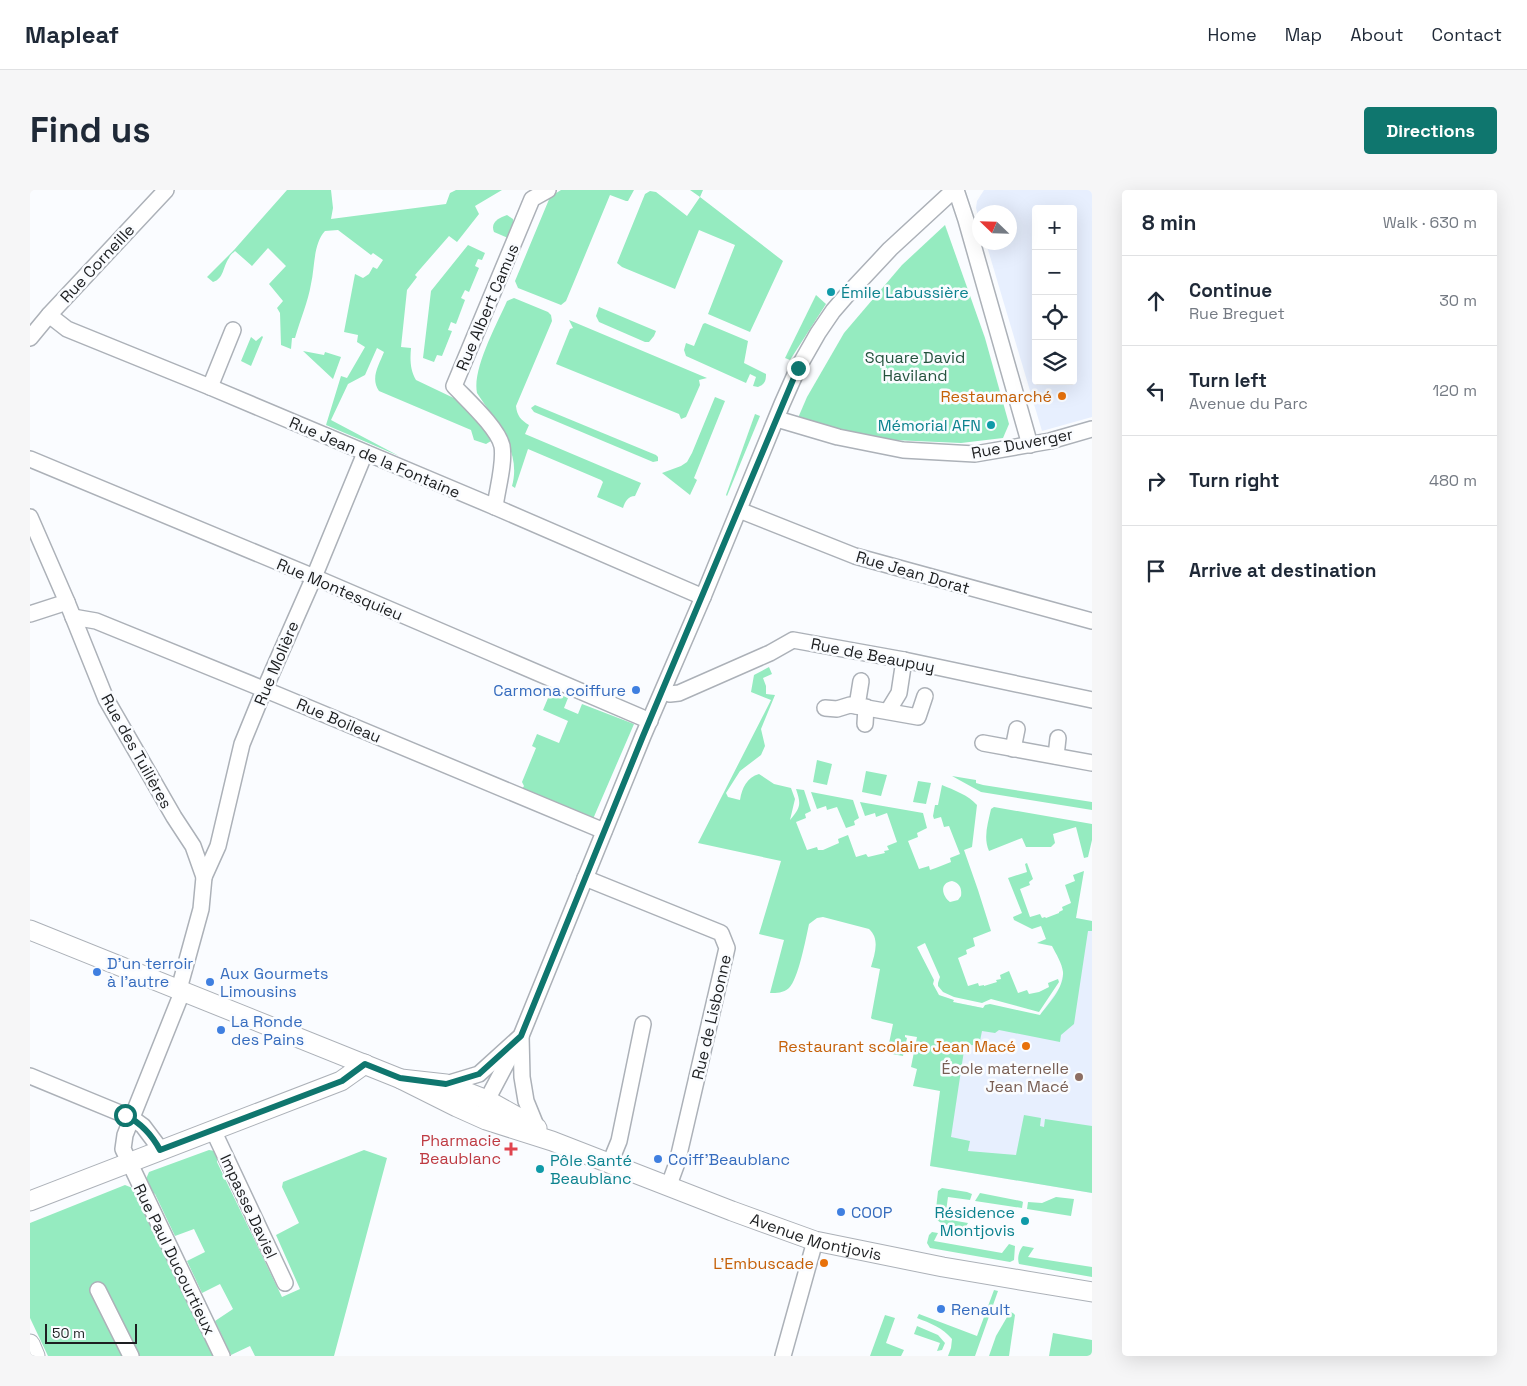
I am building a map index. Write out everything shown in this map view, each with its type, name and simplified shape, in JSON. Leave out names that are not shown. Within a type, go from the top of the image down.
[{"type":"main road","points":[[30,930],[181,989],[408,1082]]},
{"type":"main road","points":[[30,1201],[342,1081],[365,1064]]},
{"type":"main road","name":"Avenue Montjovis","points":[[408,1082],[490,1108],[537,1128],[552,1141]]},
{"type":"main road","name":"Avenue Montjovis","points":[[408,1082],[446,1084],[552,1141],[815,1241],[935,1266],[1092,1292]]},
{"type":"main road","points":[[30,1344],[36,1356]]},
{"type":"street","name":"Rue Corneille","points":[[30,338],[49,315],[166,190]]},
{"type":"street","name":"Rue Albert Camus","points":[[494,507],[502,461],[502,445],[492,427],[454,386],[532,199],[548,190]]},
{"type":"street","points":[[490,1108],[798,368],[818,333],[866,273],[955,190],[966,220],[1030,445]]},
{"type":"street","name":"Rue Jean de la Fontaine","points":[[49,315],[67,329],[210,387],[703,597]]},
{"type":"street","points":[[210,387],[233,330]]},
{"type":"street","name":"Rue Duverger","points":[[776,418],[838,437],[903,450],[975,454],[1030,445],[1092,429]]},
{"type":"street","name":"Rue Molière","points":[[204,878],[218,846],[242,744],[365,454]]},
{"type":"street","name":"Rue Montesquieu","points":[[30,459],[314,577],[650,721]]},
{"type":"street","name":"Rue Jean Dorat","points":[[739,510],[855,556],[1092,621]]},
{"type":"street","name":"Rue des Tuilières","points":[[30,517],[73,616],[106,699],[174,817],[193,846],[204,878],[201,909],[181,989],[132,1118]]},
{"type":"street","points":[[30,614],[67,602]]},
{"type":"street","name":"Rue Boileau","points":[[73,616],[96,621],[264,689],[604,831]]},
{"type":"street","name":"Rue de Beaupuy","points":[[663,692],[670,694],[679,693],[770,653],[793,640],[904,660],[1092,700]]},
{"type":"street","points":[[888,711],[899,693],[904,660]]},
{"type":"street","points":[[861,681],[865,724]]},
{"type":"street","points":[[825,708],[837,709],[850,706],[888,711],[917,723],[925,696]]},
{"type":"street","points":[[1013,749],[1017,729]]},
{"type":"street","points":[[1056,756],[1058,738]]},
{"type":"street","points":[[983,743],[1092,763]]},
{"type":"street","name":"Rue de Lisbonne","points":[[585,878],[721,933],[727,948],[677,1163],[669,1185]]},
{"type":"street","points":[[610,1163],[619,1141],[643,1024]]},
{"type":"street","points":[[446,1084],[479,1074],[521,1036]]},
{"type":"street","points":[[521,1036],[522,1077],[526,1100],[537,1128]]},
{"type":"street","points":[[30,1076],[132,1118],[143,1126],[160,1150]]},
{"type":"street","name":"Rue Paul Ducourtieux","points":[[132,1118],[125,1135],[123,1149],[222,1356]]},
{"type":"street","name":"Impasse Daviel","points":[[213,1130],[285,1283]]},
{"type":"street","points":[[783,1356],[815,1241]]},
{"type":"street","points":[[98,1290],[131,1356]]},
{"type":"shaded area","points":[[984,190],[1092,190],[1092,417],[1042,431],[988,250],[1017,250],[1017,205],[976,205]]},
{"type":"shaded area","points":[[1076,918],[1092,921],[1092,1193],[930,1166],[953,1002],[1037,1019],[1060,987]]},
{"type":"green space","points":[[287,190],[331,190],[333,208],[331,219],[446,204],[450,193],[456,190],[502,190],[475,206],[479,214],[457,242],[449,236],[415,275],[417,277],[407,290],[401,347],[411,348],[411,364],[416,380],[460,401],[493,437],[491,441],[486,444],[474,440],[471,430],[379,391],[376,386],[375,376],[384,352],[377,348],[365,375],[348,384],[331,420],[399,456],[326,425],[341,376],[347,378],[365,347],[357,342],[358,335],[344,332],[355,274],[363,278],[369,274],[373,267],[377,269],[383,260],[373,253],[371,255],[338,230],[325,231],[318,242],[310,291],[295,338],[292,338],[291,349],[281,345],[280,313],[277,308],[283,301],[269,284],[286,266],[268,248],[252,266],[235,251],[229,257],[217,280],[213,282],[207,277],[234,250]]},
{"type":"green space","points":[[561,190],[634,190],[628,201],[610,195],[566,301],[561,305],[518,288],[515,281],[550,197]]},
{"type":"green space","points":[[690,190],[703,190],[700,197]]},
{"type":"green space","points":[[650,191],[656,192],[687,216],[700,197],[783,261],[750,332],[708,314],[735,245],[699,230],[675,289],[622,267],[617,263],[645,194]]},
{"type":"green space","points":[[507,215],[513,219],[514,224],[508,238],[494,232],[493,229],[496,221]]},
{"type":"green space","name":"Square David Haviland","points":[[945,225],[985,338],[1009,424],[1003,438],[961,443],[893,440],[867,436],[798,418],[807,397],[844,333],[902,265]]},
{"type":"green space","points":[[468,245],[485,253],[482,260],[478,259],[475,266],[479,268],[469,292],[465,290],[461,298],[465,300],[456,324],[451,322],[448,330],[452,331],[442,356],[437,355],[434,362],[423,358],[431,291]]},
{"type":"green space","points":[[816,295],[826,304],[790,360],[785,358]]},
{"type":"green space","points":[[514,298],[548,312],[551,315],[552,321],[516,406],[520,417],[529,425],[525,434],[641,483],[635,496],[629,498],[623,508],[597,497],[603,482],[601,480],[528,449],[515,488],[512,486],[514,473],[510,449],[499,426],[477,393],[476,383],[482,359],[492,334],[507,301]]},
{"type":"green space","points":[[599,307],[656,331],[654,336],[649,342],[645,342],[599,322],[596,316]]},
{"type":"green space","points":[[569,320],[707,378],[699,380],[700,385],[686,417],[681,419],[679,414],[556,364],[570,329],[573,328]]},
{"type":"green space","points":[[705,323],[748,341],[744,363],[766,374],[764,383],[758,387],[753,386],[756,377],[750,374],[746,383],[686,356],[684,350],[686,343],[694,346]]},
{"type":"green space","points":[[262,336],[251,366],[241,361],[251,337],[256,341]]},
{"type":"green space","points":[[303,351],[324,355],[325,352],[341,357],[333,379]]},
{"type":"green space","points":[[715,397],[725,401],[694,478],[697,480],[690,495],[662,473],[687,462]]},
{"type":"green space","points":[[535,405],[656,455],[658,461],[653,462],[534,412],[531,408]]},
{"type":"green space","points":[[755,414],[760,416],[727,496],[726,495]]},
{"type":"green space","points":[[769,667],[772,674],[763,678],[766,694],[775,695],[761,729],[765,746],[761,755],[740,771],[726,793],[728,797],[740,800],[746,784],[751,778],[759,774],[774,784],[791,788],[795,799],[790,820],[799,805],[796,789],[804,790],[811,811],[805,814],[806,818],[796,822],[807,850],[817,847],[818,850],[823,850],[839,843],[838,839],[848,835],[856,857],[866,854],[868,857],[885,853],[884,851],[889,850],[887,846],[897,842],[887,813],[876,817],[875,813],[865,816],[860,802],[923,813],[927,828],[917,833],[918,837],[908,841],[919,869],[929,866],[930,870],[951,862],[950,858],[960,854],[949,826],[944,827],[941,817],[934,819],[933,816],[935,805],[938,805],[942,785],[965,796],[977,805],[972,847],[964,850],[991,931],[973,938],[975,946],[966,950],[967,954],[958,958],[968,986],[978,983],[979,986],[984,986],[997,982],[996,980],[1001,979],[1000,975],[1009,971],[1018,993],[1027,990],[1029,994],[1039,992],[1049,987],[1048,983],[1058,979],[1059,982],[1039,1012],[991,999],[982,1003],[954,997],[943,992],[938,986],[940,977],[925,943],[917,947],[934,980],[933,984],[939,995],[954,1000],[953,1002],[983,1008],[985,1005],[990,1004],[1040,1015],[1059,989],[1063,972],[1052,946],[1037,943],[1046,939],[1041,926],[1032,929],[1014,920],[1013,917],[1022,913],[1008,878],[1027,872],[1025,864],[1027,863],[1033,879],[1029,882],[1030,885],[1020,889],[1030,917],[1040,914],[1042,918],[1046,918],[1059,913],[1063,910],[1062,907],[1071,903],[1065,885],[1075,881],[1073,875],[1084,871],[1076,918],[1092,921],[1092,931],[1088,931],[1074,1024],[1061,1035],[1060,1042],[999,1030],[995,1033],[982,1031],[979,1046],[965,1044],[951,1137],[970,1141],[968,1151],[1016,1155],[1024,1115],[1041,1118],[1040,1126],[1044,1127],[1045,1119],[1092,1126],[1092,1193],[930,1166],[940,1091],[913,1086],[917,1069],[911,1067],[917,1037],[905,1035],[907,1038],[903,1056],[887,1053],[893,1024],[871,1018],[880,969],[871,967],[876,942],[869,929],[823,917],[817,918],[809,924],[796,977],[792,984],[784,991],[770,993],[784,940],[759,934],[781,861],[698,843],[771,700],[751,692],[754,675]],"holes":[[[952,881],[960,887],[961,896],[958,900],[950,902],[943,890],[945,884]]]},
{"type":"green space","points":[[551,691],[568,698],[564,708],[578,714],[582,704],[634,724],[593,819],[522,789],[524,786],[522,782],[536,748],[532,746],[537,734],[559,743],[568,721],[543,710]]},
{"type":"green space","points":[[817,760],[832,764],[827,785],[813,782]]},
{"type":"green space","points":[[866,771],[887,775],[881,796],[862,792]]},
{"type":"green space","points":[[952,776],[976,780],[976,783],[983,785],[1092,802],[1092,810],[981,792]]},
{"type":"green space","points":[[918,781],[931,783],[926,804],[913,802]]},
{"type":"green space","points":[[811,792],[853,800],[859,818],[854,821],[855,825],[846,828],[837,807],[827,810],[826,806],[817,809]]},
{"type":"green space","points":[[994,807],[1092,824],[1092,840],[1088,857],[1084,858],[1076,827],[1053,834],[1055,843],[1051,847],[1026,847],[1022,838],[989,851],[986,841],[987,830],[991,809]]},
{"type":"green space","points":[[209,1150],[215,1151],[218,1157],[217,1162],[282,1297],[300,1289],[276,1235],[299,1223],[282,1187],[283,1182],[364,1150],[387,1158],[334,1356],[255,1356],[250,1346],[231,1355],[215,1321],[233,1309],[220,1284],[202,1293],[187,1261],[205,1252],[194,1229],[175,1236],[155,1194],[150,1191],[146,1179],[149,1172]]},
{"type":"green space","points":[[125,1185],[135,1189],[215,1356],[48,1356],[30,1318],[30,1223]]},
{"type":"green space","points":[[942,1188],[972,1194],[970,1200],[948,1197],[945,1219],[968,1223],[965,1228],[942,1224],[935,1218],[938,1191]]},
{"type":"green space","points":[[980,1193],[1021,1201],[1023,1202],[1022,1208],[975,1201]]},
{"type":"green space","points":[[1056,1197],[1074,1199],[1071,1216],[1027,1209],[1028,1202],[1042,1203]]},
{"type":"green space","points":[[932,1232],[938,1233],[934,1241],[1002,1253],[1009,1244],[1015,1246],[1014,1260],[1010,1262],[930,1248],[927,1243]]},
{"type":"green space","points":[[1023,1246],[1034,1248],[1028,1257],[1092,1267],[1092,1277],[1019,1264],[1020,1250]]},
{"type":"green space","points":[[994,1290],[998,1291],[975,1356],[948,1356],[952,1339],[940,1329],[917,1318],[919,1314],[977,1336]]},
{"type":"green space","points":[[1010,1312],[1015,1315],[1009,1356],[989,1356],[996,1336]]},
{"type":"green space","points":[[885,1315],[895,1318],[886,1343],[904,1350],[901,1356],[870,1356]]},
{"type":"green space","points":[[917,1326],[938,1335],[945,1343],[942,1350],[937,1351],[940,1343],[914,1334]]},
{"type":"green space","points":[[1053,1333],[1092,1340],[1092,1356],[1049,1356]]},
{"type":"place","name":"Émile Labussière","points":[[831,292]]},
{"type":"place","name":"Restaumarché","points":[[1062,396]]},
{"type":"place","name":"Mémorial AFN","points":[[991,425]]},
{"type":"place","name":"Carmona coiffure","points":[[636,690]]},
{"type":"place","name":"D'un terroir à l'autre","points":[[97,972]]},
{"type":"place","name":"Aux Gourmets Limousins","points":[[210,982]]},
{"type":"place","name":"La Ronde des Pains","points":[[221,1030]]},
{"type":"place","name":"Restaurant scolaire Jean Macé","points":[[1026,1046]]},
{"type":"place","name":"École maternelle Jean Macé","points":[[1079,1077]]},
{"type":"place","name":"Pharmacie Beaublanc","points":[[511,1149]]},
{"type":"place","name":"Coiff'Beaublanc","points":[[658,1159]]},
{"type":"place","name":"Pôle Santé Beaublanc","points":[[540,1169]]},
{"type":"place","name":"COOP","points":[[841,1212]]},
{"type":"place","name":"Résidence Montjovis","points":[[1025,1221]]},
{"type":"place","name":"L'Embuscade","points":[[824,1263]]},
{"type":"place","name":"Renault","points":[[941,1309]]},
{"type":"route","points":[[125,1115],[143,1126],[160,1150],[342,1081],[365,1064],[400,1078],[446,1084],[479,1074],[521,1036],[643,736],[798,368]]}]
